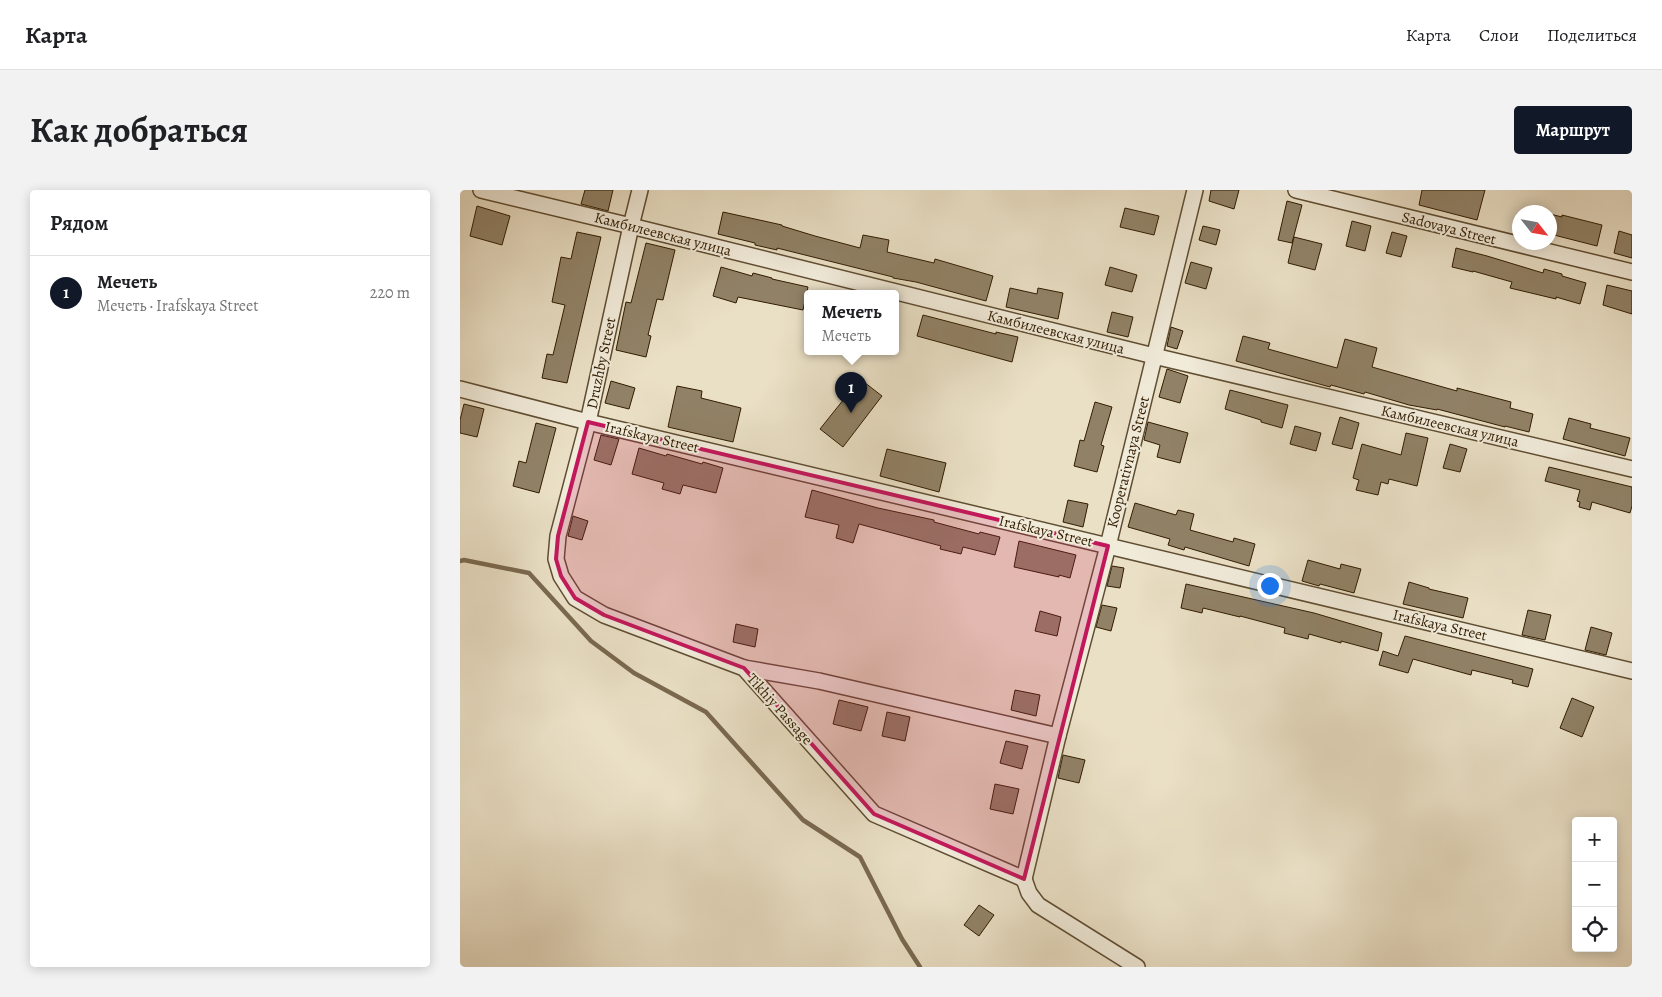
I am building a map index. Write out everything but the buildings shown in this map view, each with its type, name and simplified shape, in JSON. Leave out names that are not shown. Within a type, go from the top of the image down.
[{"type":"street","name":"Камбилеевская улица","points":[[481,190],[888,290]]},
{"type":"street","name":"Druzhby Street","points":[[558,536],[588,422],[640,190]]},
{"type":"street","name":"Kooperativnaya Street","points":[[1024,879],[1195,190]]},
{"type":"street","name":"Sadovaya Street","points":[[1296,190],[1632,272]]},
{"type":"street","name":"Камбилеевская улица","points":[[899,293],[1154,356],[1632,469]]},
{"type":"street","name":"Irafskaya Street","points":[[460,389],[588,422],[1632,671]]},
{"type":"street","name":"Tikhiy Passage","points":[[558,536],[556,559],[561,576],[575,598],[604,615],[744,668],[874,814],[1024,879]]},
{"type":"street","points":[[744,668],[819,681],[1058,736]]},
{"type":"street","points":[[1024,879],[1029,893],[1038,905],[1137,967]]},
{"type":"highlighted area","points":[[588,422],[1108,546],[1024,879],[874,814],[744,668],[604,615],[575,598],[561,576],[556,559],[558,536]]},
{"type":"waterway","points":[[460,561],[464,560],[529,573],[591,641],[634,673],[706,712],[803,820],[860,857],[902,939],[920,967]]},
{"type":"place","name":"Мечеть","points":[[851,413]]}]
